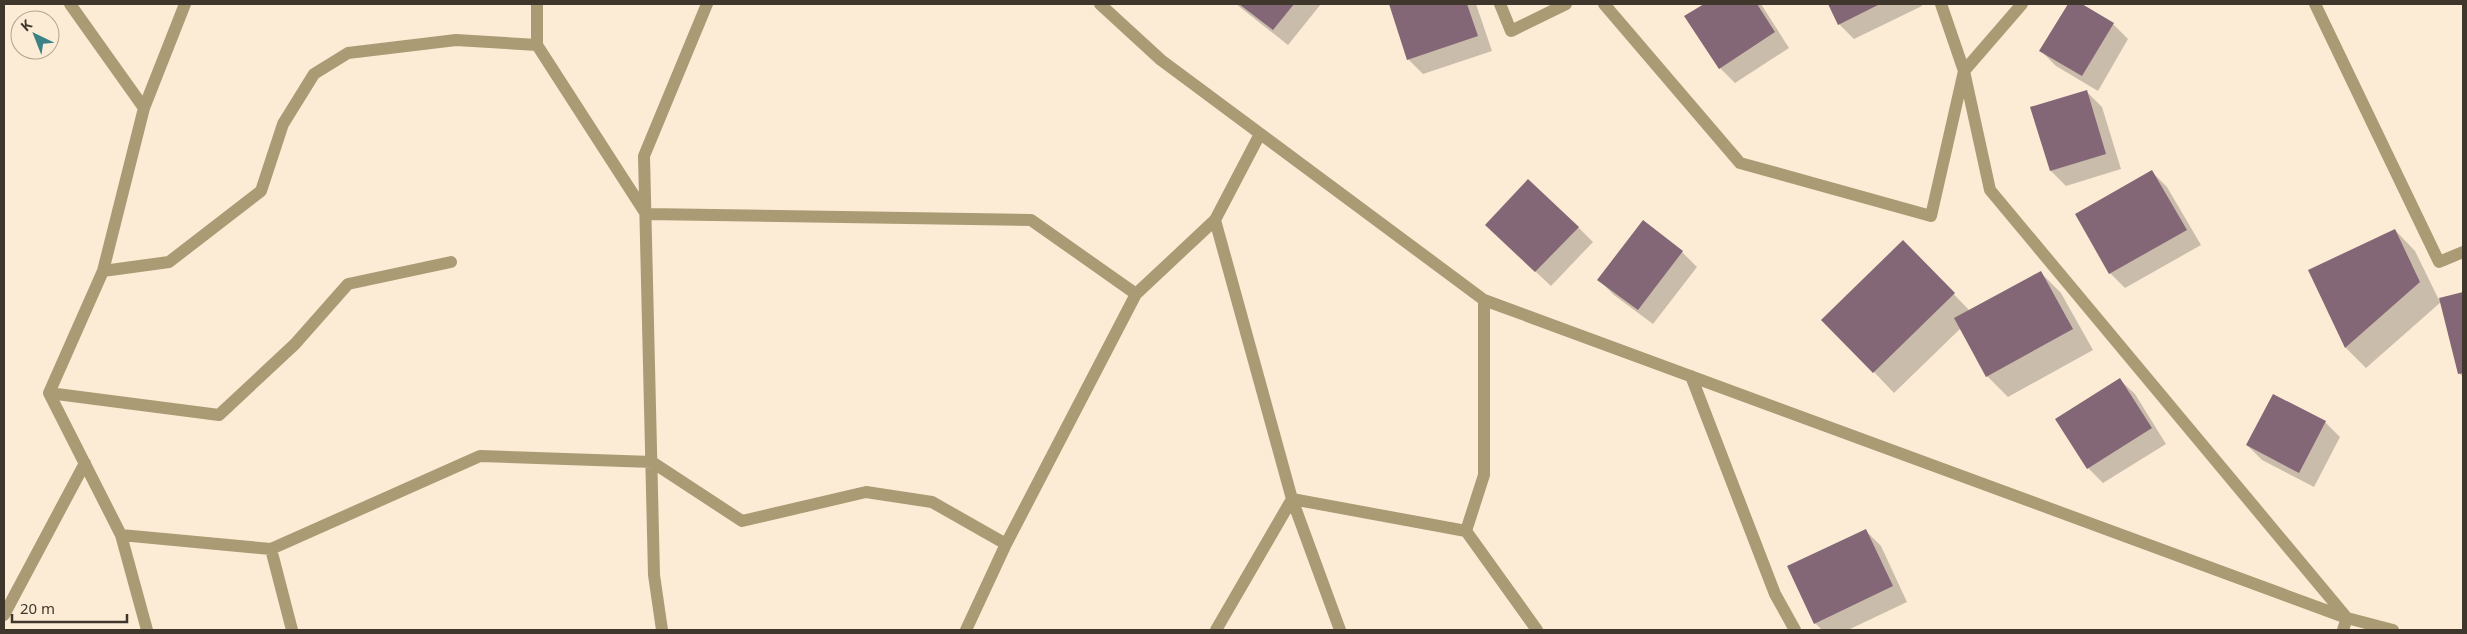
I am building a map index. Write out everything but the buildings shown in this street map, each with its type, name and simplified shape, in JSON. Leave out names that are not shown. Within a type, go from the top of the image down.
[{"type":"street","points":[[70,4],[144,108]]},
{"type":"street","points":[[49,393],[103,271],[144,108],[184,4]]},
{"type":"street","points":[[537,4],[537,45],[646,214]]},
{"type":"street","points":[[662,630],[654,575],[644,156],[707,4]]},
{"type":"street","points":[[1100,4],[1161,60],[1484,300],[2345,624],[2393,630]]},
{"type":"street","points":[[1500,4],[1512,31],[1566,4]]},
{"type":"street","points":[[1604,4],[1740,163],[1931,216],[1964,71],[2022,4]]},
{"type":"street","points":[[1941,4],[1964,71],[1990,190],[2345,624]]},
{"type":"street","points":[[2315,4],[2439,262],[2463,252]]},
{"type":"street","points":[[103,271],[169,262],[261,191],[283,124],[314,74],[348,53],[456,40],[537,45]]},
{"type":"street","points":[[966,630],[1006,544],[1136,294],[1215,220],[1260,134]]},
{"type":"street","points":[[646,214],[1031,220],[1136,294]]},
{"type":"street","points":[[1215,220],[1292,500],[1340,630]]},
{"type":"street","points":[[49,393],[219,415],[295,344],[348,284],[451,262]]},
{"type":"street","points":[[1466,531],[1484,475],[1484,300]]},
{"type":"street","points":[[1690,376],[1775,594],[1795,630]]},
{"type":"street","points":[[49,393],[121,535],[147,630]]},
{"type":"street","points":[[121,535],[271,549],[480,456],[652,462],[742,521],[866,492],[932,502],[1006,544]]},
{"type":"street","points":[[4,615],[85,463]]},
{"type":"street","points":[[1292,500],[1466,531],[1537,630]]},
{"type":"street","points":[[1216,630],[1292,500]]},
{"type":"street","points":[[271,549],[292,630]]}]
